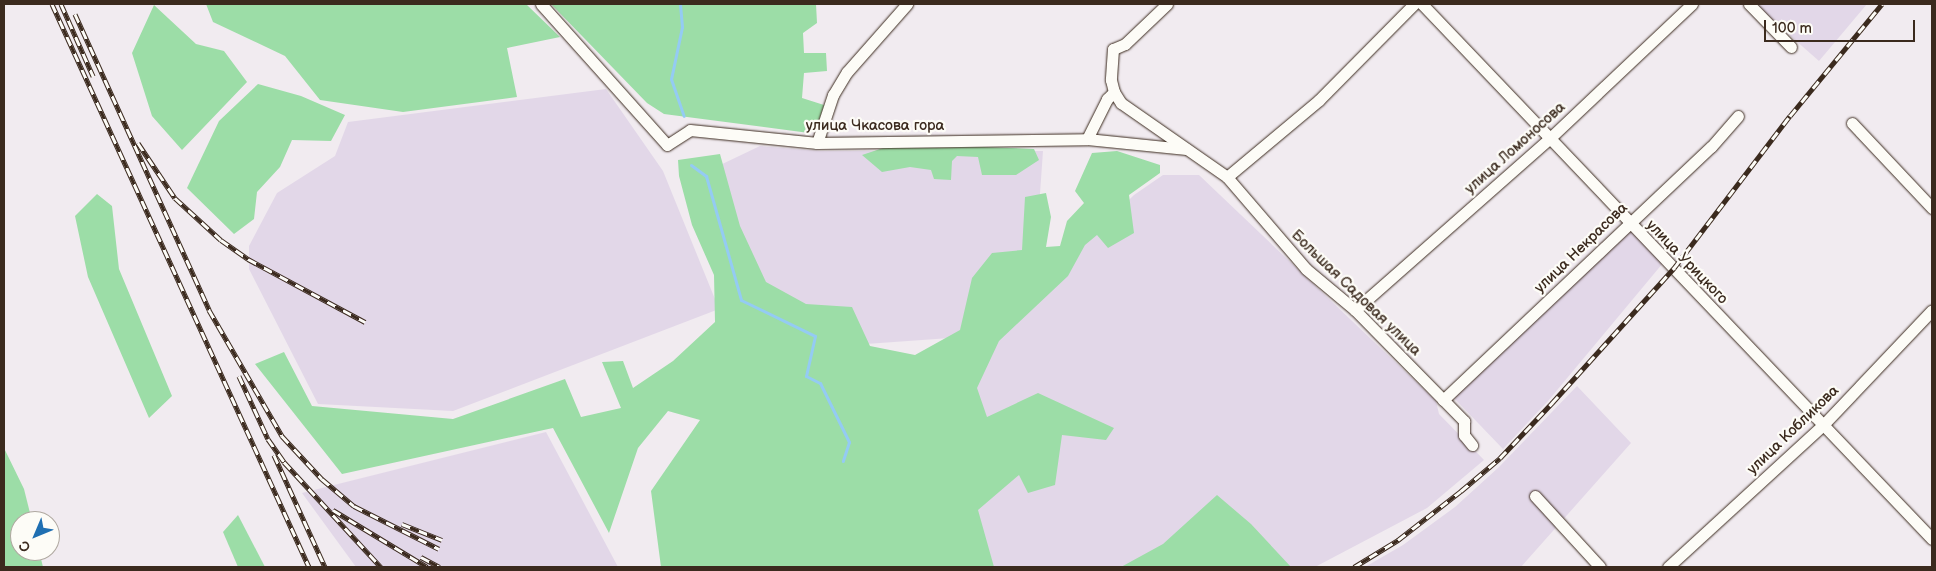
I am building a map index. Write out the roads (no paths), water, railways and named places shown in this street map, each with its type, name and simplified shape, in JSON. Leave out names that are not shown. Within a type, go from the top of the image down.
[{"type":"street","name":"улица Чкасова гора","points":[[541,4],[668,145],[690,130],[817,143],[1087,139],[1186,149]]},
{"type":"street","points":[[817,143],[834,95],[847,72],[907,4]]},
{"type":"street","points":[[1087,139],[1107,99],[1114,92],[1110,64],[1113,49],[1125,44],[1167,4]]},
{"type":"street","points":[[1227,178],[1319,100],[1414,4]]},
{"type":"street","name":"улица Урицкого","points":[[1422,4],[1628,223],[1932,539]]},
{"type":"street","name":"улица Ломоносова","points":[[1355,310],[1549,138],[1692,4]]},
{"type":"street","points":[[1749,4],[1791,47]]},
{"type":"street","name":"Большая Садовая улица","points":[[1114,92],[1131,113],[1227,178],[1306,269],[1355,310],[1464,420],[1464,435],[1472,445]]},
{"type":"street","name":"улица Некрасова","points":[[1444,400],[1628,223],[1711,147],[1738,116]]},
{"type":"street","points":[[1852,123],[1932,208]]},
{"type":"street","name":"улица Кобликова","points":[[1668,567],[1823,424],[1932,310]]},
{"type":"street","points":[[1535,496],[1600,567]]},
{"type":"waterway","points":[[680,4],[682,27],[671,79],[684,116]]},
{"type":"waterway","points":[[691,165],[706,176],[741,300],[815,336],[806,376],[820,383],[849,442],[843,461]]},
{"type":"railway","points":[[52,4],[309,567]]},
{"type":"railway","points":[[61,4],[93,76]]},
{"type":"railway","points":[[1354,567],[1398,540],[1461,491],[1500,458],[1552,403],[1674,268],[1790,116],[1882,4]]},
{"type":"railway","points":[[75,14],[209,310],[282,436],[322,479],[354,506],[439,549]]},
{"type":"railway","points":[[138,143],[175,198],[221,240],[248,259],[365,322]]},
{"type":"railway","points":[[239,376],[268,439],[284,462],[381,567]]},
{"type":"railway","points":[[274,455],[325,567]]},
{"type":"railway","points":[[333,510],[427,567]]},
{"type":"railway","points":[[402,524],[442,540]]},
{"type":"railway","points":[[421,557],[440,567]]}]
